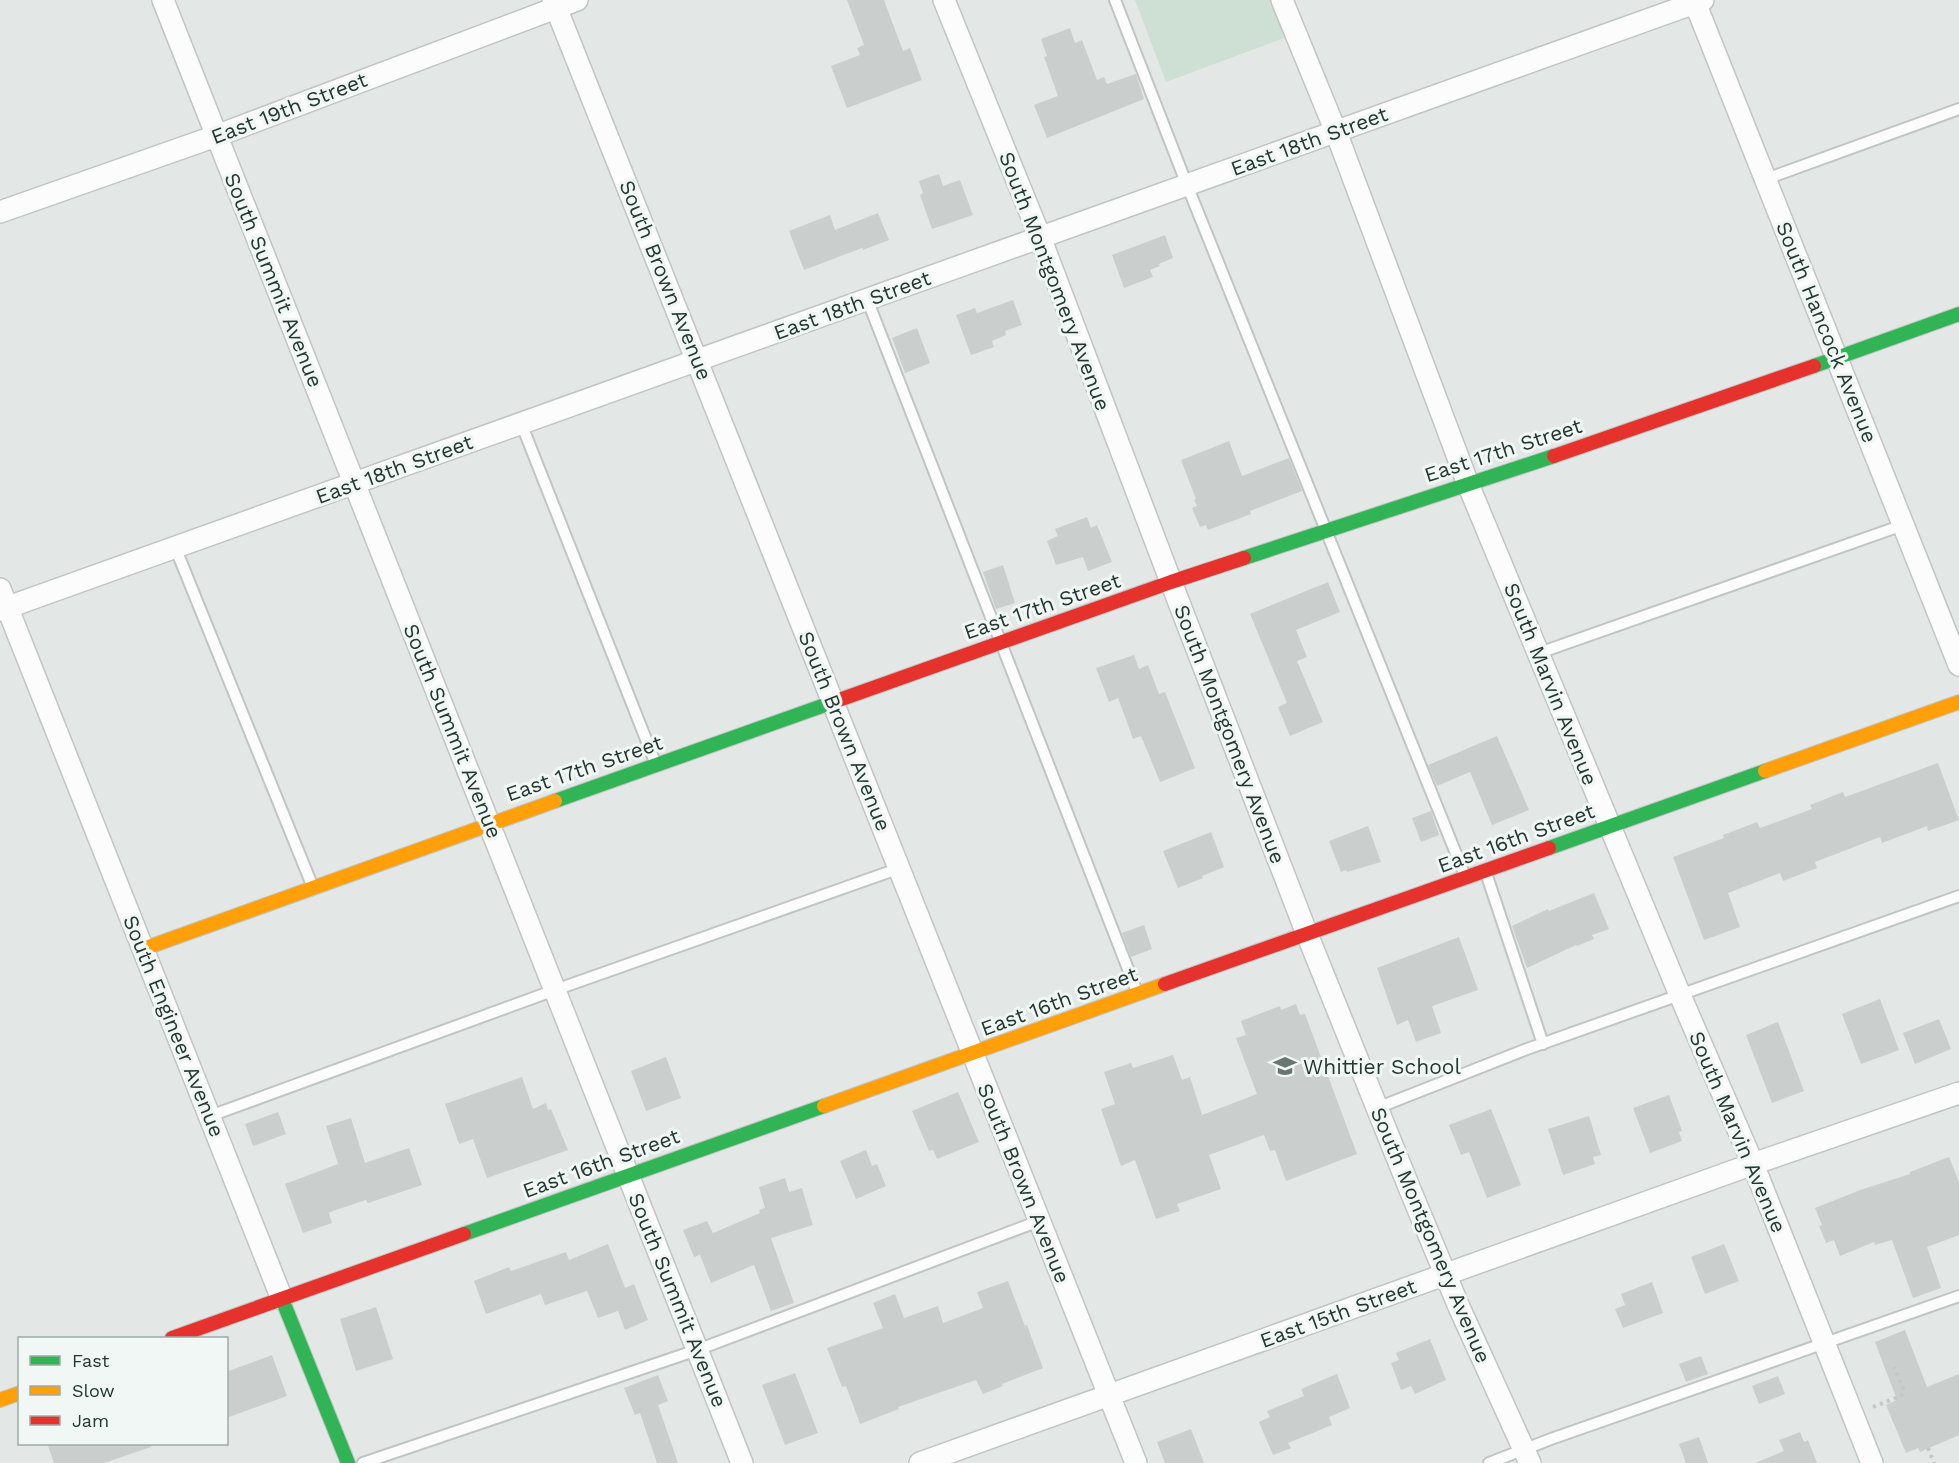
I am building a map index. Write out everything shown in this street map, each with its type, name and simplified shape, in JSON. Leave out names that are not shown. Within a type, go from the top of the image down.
[{"type":"street","name":"South Summit Avenue","points":[[163,0],[742,1463]]},
{"type":"street","name":"East 19th Street","points":[[0,213],[216,136],[555,4],[577,0]]},
{"type":"street","name":"South Montgomery Avenue","points":[[944,0],[1040,237],[1307,934],[1410,1192],[1527,1456]]},
{"type":"street","name":"South Marvin Avenue","points":[[1282,0],[1336,132],[1468,484],[1753,1164],[1872,1463]]},
{"type":"street","name":"East 18th Street","points":[[2,602],[175,547],[1698,1]]},
{"type":"street","name":"South Hancock Avenue","points":[[1698,1],[1766,179],[1959,665]]},
{"type":"street","name":"South Brown Avenue","points":[[555,4],[1136,1463]]},
{"type":"street","name":"East 17th Street","points":[[143,949],[1171,582],[1621,434],[1959,314]]},
{"type":"street","name":"South Engineer Avenue","points":[[2,602],[348,1463]]},
{"type":"street","name":"East 16th Street","points":[[175,1337],[1959,702]]},
{"type":"street","name":"East 15th Street","points":[[920,1463],[955,1457],[1108,1395],[1753,1164],[1959,1093]]},
{"type":"street","points":[[0,1400],[18,1394]]},
{"type":"lane","points":[[1115,0],[1466,879]]},
{"type":"lane","points":[[1766,179],[1959,109]]},
{"type":"lane","points":[[867,299],[1138,994]]},
{"type":"lane","points":[[520,423],[656,765]]},
{"type":"lane","points":[[1539,653],[1903,525]]},
{"type":"lane","points":[[175,547],[313,888]]},
{"type":"lane","points":[[210,1116],[555,990],[900,868]]},
{"type":"lane","points":[[1485,872],[1543,1044]]},
{"type":"lane","points":[[1377,1108],[1680,994],[1959,896]]},
{"type":"lane","points":[[363,1463],[697,1350],[1039,1221]]},
{"type":"lane","points":[[1489,1463],[1527,1456],[1825,1343],[1959,1296]]},
{"type":"path","points":[[1872,1407],[1901,1396],[1904,1390],[1894,1367]]},
{"type":"path","points":[[1928,1448],[1934,1463]]},
{"type":"green space","points":[[1135,0],[1279,0],[1292,35],[1166,82]]},
{"type":"building","points":[[847,0],[884,0],[903,51],[910,48],[922,80],[847,108],[831,66],[860,55],[857,48],[864,45]]},
{"type":"building","points":[[1070,28],[1075,43],[1082,40],[1097,80],[1104,77],[1107,84],[1136,74],[1144,99],[1047,138],[1034,105],[1058,96],[1044,57],[1047,56],[1041,39]]},
{"type":"building","points":[[939,174],[943,186],[960,180],[973,215],[932,229],[920,195],[923,193],[919,181]]},
{"type":"building","points":[[878,213],[889,240],[804,270],[789,231],[830,215],[835,230]]},
{"type":"building","points":[[1165,235],[1173,258],[1150,270],[1153,277],[1124,288],[1112,255]]},
{"type":"building","points":[[1013,300],[1022,325],[1005,331],[1006,335],[992,341],[994,347],[971,355],[956,315],[975,308],[977,313]]},
{"type":"building","points":[[917,328],[930,363],[905,373],[892,338]]},
{"type":"building","points":[[1229,441],[1242,476],[1289,458],[1302,491],[1208,530],[1206,525],[1200,527],[1192,508],[1197,506],[1194,500],[1196,499],[1181,460]]},
{"type":"building","points":[[1087,517],[1091,528],[1097,525],[1112,562],[1088,571],[1083,557],[1056,565],[1047,541],[1058,536],[1055,529]]},
{"type":"building","points":[[1003,565],[1015,603],[996,609],[983,572]]},
{"type":"building","points":[[1328,582],[1340,612],[1296,630],[1307,657],[1297,661],[1323,722],[1290,736],[1278,707],[1287,703],[1250,614]]},
{"type":"building","points":[[1134,655],[1139,669],[1148,665],[1159,694],[1165,692],[1195,768],[1160,782],[1141,736],[1133,739],[1118,698],[1109,702],[1096,668]]},
{"type":"building","points":[[1497,736],[1529,810],[1492,825],[1470,772],[1437,786],[1428,765]]},
{"type":"building","points":[[1938,763],[1959,820],[1928,831],[1927,826],[1882,843],[1880,837],[1815,862],[1817,868],[1783,881],[1780,873],[1728,893],[1740,927],[1704,940],[1673,857],[1724,838],[1723,835],[1757,822],[1760,828],[1812,809],[1810,805],[1843,792],[1845,797]]},
{"type":"building","points":[[1431,811],[1439,835],[1421,842],[1412,818]]},
{"type":"building","points":[[1368,826],[1381,862],[1341,872],[1329,841]]},
{"type":"building","points":[[1211,832],[1224,867],[1178,888],[1163,851]]},
{"type":"building","points":[[1594,893],[1609,929],[1592,935],[1594,939],[1527,968],[1512,926],[1548,909],[1549,911]]},
{"type":"building","points":[[1144,925],[1152,949],[1131,957],[1122,933]]},
{"type":"building","points":[[1459,937],[1478,990],[1432,1006],[1441,1033],[1416,1042],[1408,1020],[1397,1025],[1377,968]]},
{"type":"building","points":[[1880,999],[1899,1050],[1861,1064],[1842,1014]]},
{"type":"building","points":[[1296,1004],[1300,1015],[1305,1014],[1357,1154],[1286,1181],[1275,1150],[1270,1151],[1264,1135],[1209,1155],[1221,1189],[1177,1204],[1180,1211],[1156,1219],[1135,1160],[1121,1166],[1101,1109],[1115,1104],[1104,1072],[1131,1063],[1133,1068],[1173,1055],[1182,1080],[1190,1077],[1202,1115],[1257,1094],[1236,1038],[1246,1035],[1241,1021],[1280,1006],[1281,1010]]},
{"type":"building","points":[[1939,1019],[1951,1049],[1915,1064],[1903,1033]]},
{"type":"building","points":[[1778,1022],[1804,1091],[1772,1103],[1746,1035]]},
{"type":"building","points":[[666,1057],[681,1098],[646,1111],[631,1071]]},
{"type":"building","points":[[522,1077],[533,1109],[546,1103],[548,1110],[551,1109],[568,1150],[487,1178],[473,1139],[459,1144],[445,1104]]},
{"type":"building","points":[[958,1092],[979,1142],[937,1159],[933,1150],[929,1151],[912,1111]]},
{"type":"building","points":[[1669,1095],[1682,1131],[1679,1132],[1682,1141],[1650,1153],[1633,1108]]},
{"type":"building","points":[[1491,1109],[1521,1185],[1487,1198],[1469,1152],[1461,1155],[1449,1125]]},
{"type":"building","points":[[278,1112],[286,1134],[253,1146],[245,1124]]},
{"type":"building","points":[[1589,1116],[1601,1155],[1593,1157],[1595,1164],[1563,1175],[1548,1129]]},
{"type":"building","points":[[351,1118],[365,1163],[409,1148],[422,1185],[368,1203],[366,1200],[333,1211],[329,1213],[332,1223],[303,1233],[285,1184],[338,1164],[326,1126]]},
{"type":"building","points":[[866,1150],[872,1166],[877,1164],[886,1186],[856,1199],[840,1161]]},
{"type":"building","points":[[1949,1157],[1959,1182],[1959,1235],[1927,1247],[1941,1288],[1913,1298],[1892,1240],[1875,1245],[1874,1242],[1840,1256],[1834,1240],[1826,1243],[1815,1208],[1910,1174],[1910,1172]]},
{"type":"building","points":[[785,1178],[789,1192],[802,1188],[813,1225],[771,1238],[794,1303],[771,1311],[754,1265],[711,1283],[700,1255],[694,1257],[683,1230],[707,1221],[713,1233],[760,1213],[759,1210],[765,1208],[759,1187]]},
{"type":"building","points":[[608,1244],[625,1288],[634,1284],[648,1320],[625,1330],[618,1311],[598,1318],[587,1291],[545,1305],[541,1294],[486,1314],[474,1281],[509,1267],[511,1271],[566,1252],[569,1260]]},
{"type":"building","points":[[1724,1244],[1739,1281],[1705,1294],[1691,1257]]},
{"type":"building","points":[[1008,1281],[1043,1368],[983,1394],[976,1380],[898,1407],[899,1409],[860,1424],[846,1386],[842,1387],[827,1348],[883,1328],[873,1303],[895,1294],[904,1318],[938,1306],[943,1323],[983,1308],[977,1292]]},
{"type":"building","points":[[1652,1282],[1663,1313],[1623,1328],[1615,1309],[1625,1305],[1621,1294]]},
{"type":"building","points":[[376,1307],[393,1359],[356,1371],[340,1319]]},
{"type":"building","points":[[1905,1330],[1927,1387],[1959,1374],[1959,1435],[1920,1452],[1918,1448],[1906,1453],[1886,1405],[1897,1400],[1875,1342]]},
{"type":"building","points":[[1430,1339],[1446,1380],[1415,1394],[1411,1386],[1401,1390],[1391,1363],[1399,1360],[1396,1353]]},
{"type":"building","points":[[272,1355],[287,1396],[228,1417],[228,1371]]},
{"type":"building","points":[[1701,1356],[1708,1374],[1686,1382],[1679,1364]]},
{"type":"building","points":[[795,1373],[818,1433],[785,1445],[762,1385]]},
{"type":"building","points":[[1337,1374],[1350,1408],[1329,1417],[1332,1425],[1288,1443],[1291,1448],[1273,1455],[1259,1422],[1270,1417],[1267,1411],[1304,1396],[1301,1389]]},
{"type":"building","points":[[658,1375],[668,1401],[658,1405],[678,1463],[657,1463],[640,1413],[635,1415],[624,1388]]},
{"type":"building","points":[[1778,1376],[1785,1394],[1759,1404],[1752,1386]]},
{"type":"building","points":[[1191,1429],[1204,1463],[1165,1463],[1157,1442]]},
{"type":"building","points":[[1800,1432],[1804,1442],[1808,1440],[1817,1463],[1755,1463],[1784,1451],[1779,1440]]},
{"type":"building","points":[[1699,1437],[1708,1463],[1686,1463],[1679,1444]]},
{"type":"building","points":[[48,1445],[151,1445],[151,1447],[104,1463],[54,1463]]},
{"type":"traffic: fast","points":[[1814,366],[1959,314]]},
{"type":"traffic: fast","points":[[1244,558],[1554,456]]},
{"type":"traffic: fast","points":[[555,801],[839,700]]},
{"type":"traffic: fast","points":[[1549,848],[1765,771]]},
{"type":"traffic: fast","points":[[464,1234],[824,1106]]},
{"type":"traffic: fast","points":[[282,1299],[348,1463]]},
{"type":"traffic: slow","points":[[1765,771],[1959,702]]},
{"type":"traffic: slow","points":[[143,949],[555,801]]},
{"type":"traffic: slow","points":[[824,1106],[1165,984]]},
{"type":"traffic: slow","points":[[0,1400],[18,1394]]},
{"type":"traffic: jam","points":[[1554,456],[1814,366]]},
{"type":"traffic: jam","points":[[839,700],[1244,558]]},
{"type":"traffic: jam","points":[[1165,984],[1549,848]]},
{"type":"traffic: jam","points":[[175,1337],[464,1234]]},
{"type":"place","name":"Whittier School","points":[[1285,1066]]}]
